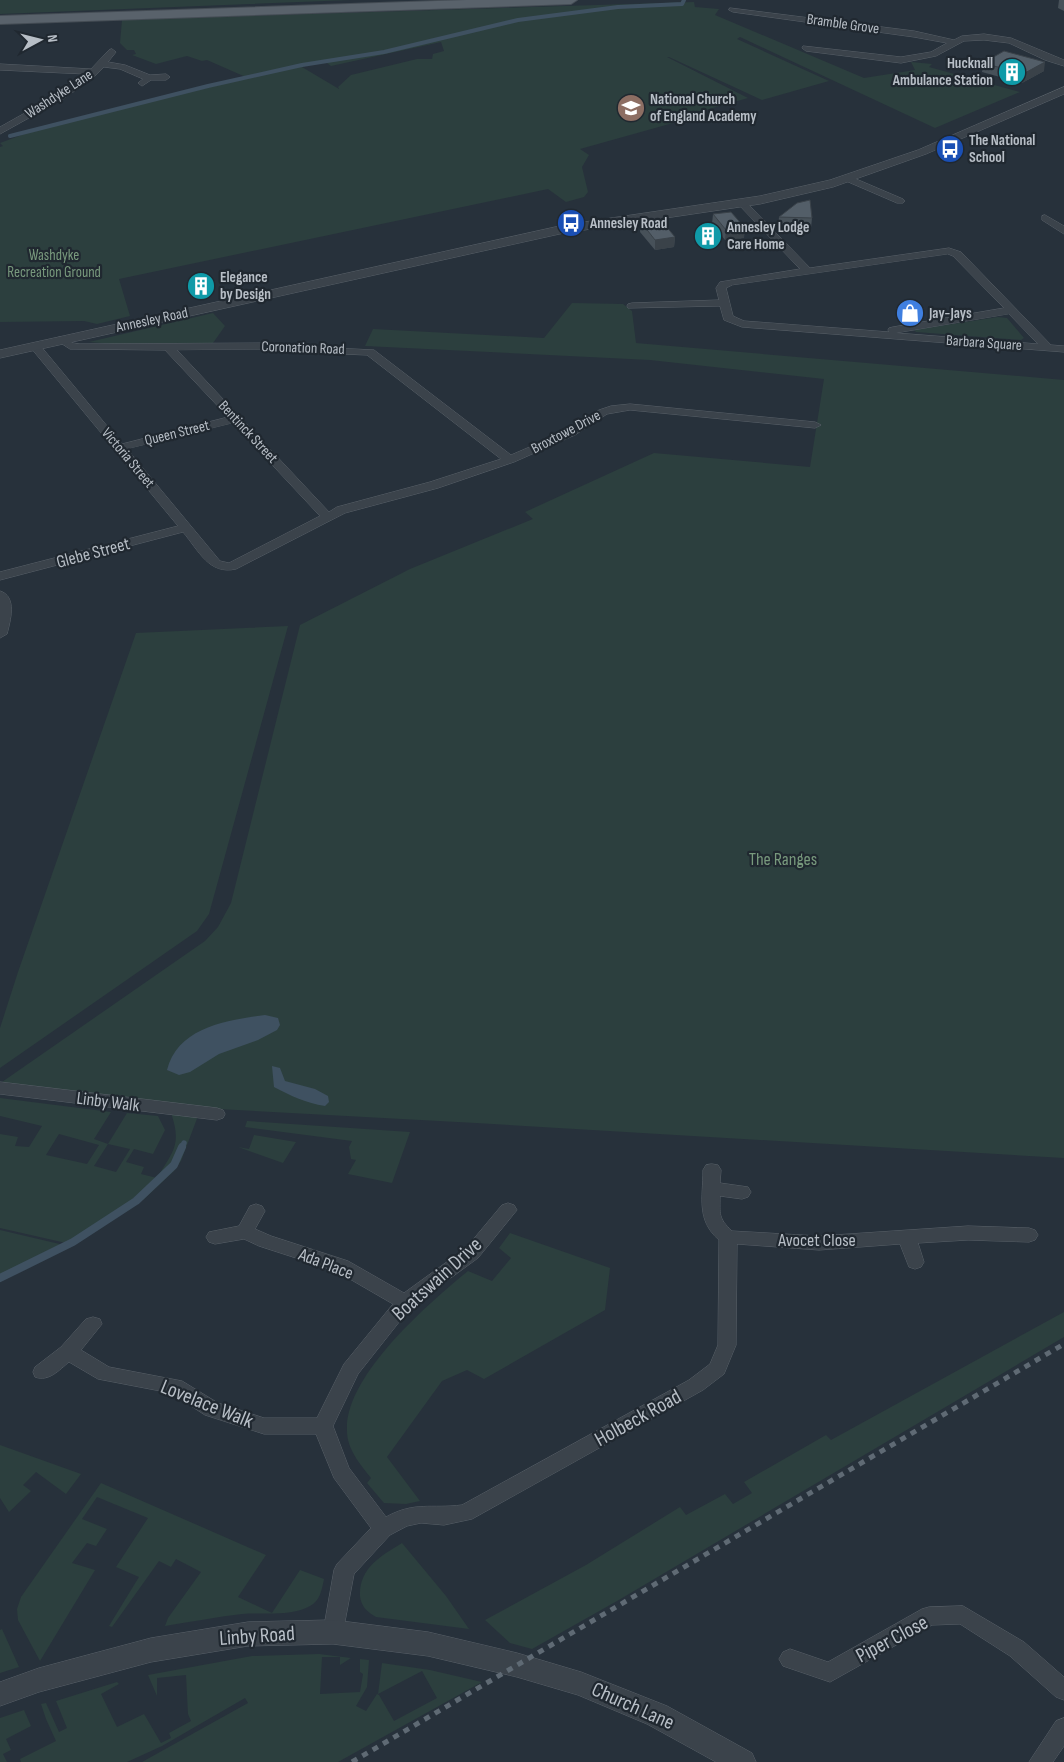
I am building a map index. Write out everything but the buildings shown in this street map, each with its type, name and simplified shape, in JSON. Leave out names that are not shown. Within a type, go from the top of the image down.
[{"type":"main road","points":[[0,20],[571,0]]},
{"type":"street","name":"Bramble Grove","points":[[733,10],[906,32],[953,42]]},
{"type":"street","points":[[806,48],[825,55],[907,60],[938,52],[953,42],[972,37],[1000,38],[1064,63]]},
{"type":"street","name":"Washdyke Lane","points":[[0,131],[77,86],[103,64],[112,52]]},
{"type":"street","points":[[1048,58],[1056,66],[1064,70]]},
{"type":"street","points":[[103,64],[122,67],[145,80],[166,77]]},
{"type":"street","points":[[0,67],[94,72]]},
{"type":"street","name":"Annesley Road","points":[[0,354],[564,229],[742,203],[795,193],[849,179],[922,152],[1060,91],[1064,81]]},
{"type":"street","points":[[849,179],[900,201]]},
{"type":"street","points":[[742,203],[807,270]]},
{"type":"street","points":[[1044,218],[1064,230]]},
{"type":"street","name":"Barbara Square","points":[[949,251],[958,254],[1048,348],[742,324],[728,318],[721,288],[724,284],[807,270],[949,251]]},
{"type":"street","points":[[632,306],[725,303]]},
{"type":"street","name":"Barbara Square","points":[[869,334],[1012,310]]},
{"type":"street","name":"Coronation Road","points":[[61,340],[70,346],[80,347],[274,346],[292,349],[370,352],[510,460]]},
{"type":"street","name":"Victoria Street","points":[[35,346],[216,564],[223,567]]},
{"type":"street","name":"Bentinck Street","points":[[168,347],[328,517]]},
{"type":"street","points":[[1048,348],[1064,349]]},
{"type":"street","name":"Broxtowe Drive","points":[[223,567],[232,566],[341,510],[434,485],[510,460],[571,433],[603,412],[620,408],[815,425]]},
{"type":"street","name":"Queen Street","points":[[119,448],[235,419]]},
{"type":"street","name":"Glebe Street","points":[[0,576],[186,528]]},
{"type":"street","points":[[0,595],[6,610],[0,634]]},
{"type":"street","name":"Linby Walk","points":[[0,1088],[217,1114]]},
{"type":"street","points":[[728,1237],[715,1226],[710,1216],[712,1179],[742,1192]]},
{"type":"street","name":"Boatswain Drive","points":[[323,1426],[351,1369],[405,1302],[472,1253],[508,1210]]},
{"type":"street","points":[[215,1238],[245,1232],[256,1211]]},
{"type":"street","name":"Ada Place","points":[[245,1232],[264,1241],[342,1266],[405,1302]]},
{"type":"street","name":"Avocet Close","points":[[728,1237],[818,1244],[978,1233],[1030,1235]]},
{"type":"street","name":"Holbeck Road","points":[[333,1632],[344,1570],[383,1529],[403,1518],[421,1514],[444,1516],[465,1513],[696,1386],[717,1369],[727,1345],[728,1237]]},
{"type":"street","points":[[907,1237],[915,1262]]},
{"type":"street","points":[[42,1372],[68,1352],[93,1324]]},
{"type":"street","name":"Lovelace Walk","points":[[68,1352],[105,1374],[175,1386],[212,1409],[264,1426],[323,1426]]},
{"type":"street","points":[[323,1426],[340,1472],[383,1529]]},
{"type":"street","name":"Piper Close","points":[[790,1659],[830,1672],[929,1616],[963,1615],[1017,1649],[1064,1690]]},
{"type":"street","name":"Linby Road","points":[[0,1694],[39,1680],[151,1650],[248,1634],[333,1632],[428,1644],[518,1665]]},
{"type":"street","name":"Church Lane","points":[[518,1665],[582,1684],[657,1715],[742,1762]]},
{"type":"street","points":[[1040,1762],[1064,1728]]},
{"type":"green space","points":[[0,0],[351,0],[0,14]]},
{"type":"green space","name":"Washdyke Recreation Ground","points":[[694,2],[695,7],[719,9],[715,15],[864,78],[915,70],[911,62],[932,64],[929,67],[1020,92],[935,128],[740,37],[737,39],[829,81],[762,100],[667,57],[748,98],[670,120],[673,123],[580,149],[589,155],[582,167],[588,192],[584,197],[566,202],[548,189],[119,279],[130,316],[97,324],[84,321],[0,322],[0,147],[3,146],[0,143],[46,126],[248,78],[207,60],[202,61],[187,56],[156,64],[132,55],[136,54],[134,50],[127,50],[120,43],[122,20]],"holes":[[[441,42],[444,51],[433,54],[432,59],[417,59],[351,75],[338,87],[339,89],[302,67],[324,61],[331,66]]]},
{"type":"green space","name":"The Ranges","points":[[572,303],[623,304],[632,311],[636,343],[1064,380],[1064,1158],[218,1109],[2,1082],[205,941],[218,927],[231,903],[300,625],[410,569],[533,519],[525,512],[654,453],[810,467],[824,379],[650,360],[365,346],[373,329],[544,338]]},
{"type":"green space","points":[[213,313],[225,326],[213,343],[112,344],[89,342]]},
{"type":"green space","points":[[998,317],[1007,318],[1024,338],[1021,340],[916,332],[914,330]]},
{"type":"green space","points":[[288,626],[209,914],[197,931],[0,1068],[0,1028],[136,633]]},
{"type":"green space","points":[[0,1098],[111,1112],[94,1139],[108,1144],[127,1113],[158,1116],[165,1130],[153,1154],[134,1149],[126,1162],[144,1167],[141,1174],[157,1178],[176,1141],[171,1113],[198,1116],[181,1161],[174,1171],[143,1200],[138,1197],[66,1243],[0,1228],[0,1134],[18,1137],[15,1146],[29,1147],[42,1126],[0,1116]],"holes":[[[59,1134],[99,1145],[87,1164],[46,1155]],[[108,1144],[130,1149],[116,1172],[94,1166]]]},
{"type":"green space","points":[[247,1121],[410,1132],[392,1183],[348,1174],[356,1160],[351,1159],[349,1147],[352,1141],[245,1127]]},
{"type":"green space","points":[[254,1135],[296,1142],[283,1163],[238,1147],[249,1149]]},
{"type":"green space","points":[[0,1230],[68,1246],[0,1279]]},
{"type":"green space","points":[[510,1233],[610,1268],[605,1310],[484,1379],[467,1370],[442,1381],[387,1457],[420,1501],[406,1504],[384,1503],[367,1483],[371,1478],[349,1444],[347,1431],[350,1410],[359,1387],[392,1342],[432,1302],[468,1271],[492,1281],[511,1258],[499,1248]]},
{"type":"green space","points":[[1064,1312],[1064,1337],[617,1601],[532,1649],[510,1643],[485,1620],[586,1565],[680,1507],[686,1515],[725,1494],[733,1504],[752,1493],[744,1482],[826,1435],[831,1440]]},
{"type":"green space","points":[[0,1445],[81,1474],[66,1494],[36,1472],[23,1485],[31,1491],[9,1512],[0,1498]]},
{"type":"green space","points":[[101,1483],[266,1555],[238,1597],[272,1613],[300,1570],[324,1579],[318,1598],[310,1606],[294,1612],[277,1613],[242,1614],[165,1626],[168,1618],[201,1572],[176,1559],[171,1567],[159,1561],[112,1627],[109,1626],[139,1577],[116,1567],[148,1518],[97,1497],[82,1519],[107,1529],[96,1546],[87,1543],[72,1563],[95,1570],[40,1661],[18,1620],[17,1609],[21,1597]]},
{"type":"green space","points":[[402,1543],[446,1596],[469,1629],[376,1617],[365,1608],[360,1596],[363,1578],[367,1570],[379,1558]]},
{"type":"green space","points":[[2,1629],[19,1667],[0,1673],[0,1630]]},
{"type":"green space","points":[[319,1654],[351,1658],[340,1665],[340,1657],[322,1657],[320,1694],[360,1692],[363,1674],[360,1672],[360,1659],[369,1660],[367,1687],[356,1706],[366,1711],[377,1694],[394,1721],[437,1698],[422,1671],[378,1694],[382,1663],[430,1670],[482,1682],[338,1762],[142,1762],[248,1703],[245,1698],[162,1746],[127,1762],[21,1762],[20,1759],[56,1741],[41,1704],[46,1703],[59,1732],[67,1728],[56,1701],[117,1682],[119,1684],[101,1694],[117,1727],[144,1714],[161,1743],[171,1738],[169,1733],[191,1721],[188,1714],[186,1675],[157,1678],[157,1696],[148,1675],[252,1656]]},
{"type":"green space","points":[[24,1710],[31,1726],[6,1739],[11,1750],[3,1754],[7,1762],[0,1762],[0,1718]]},
{"type":"water","points":[[265,1015],[278,1018],[280,1025],[277,1030],[258,1040],[219,1054],[190,1072],[179,1075],[167,1070],[173,1055],[193,1035],[220,1023]]},
{"type":"water","points":[[272,1066],[280,1068],[285,1081],[315,1089],[328,1096],[329,1102],[325,1106],[311,1103],[274,1087]]},
{"type":"waterway","points":[[10,136],[208,86],[302,65],[384,52],[518,20],[618,7],[682,4],[684,0]]},
{"type":"waterway","points":[[182,1148],[184,1143]]},
{"type":"waterway","points":[[0,1278],[73,1242],[136,1201],[174,1165],[182,1147]]},
{"type":"railway","points":[[352,1762],[1064,1344]]},
{"type":"place","name":"Hucknall Ambulance Station","points":[[1012,72]]},
{"type":"place","name":"National Church of England Academy","points":[[631,108]]},
{"type":"place","name":"The National School","points":[[950,149]]},
{"type":"place","name":"Annesley Road","points":[[571,223]]},
{"type":"place","name":"Annesley Lodge Care Home","points":[[708,236]]},
{"type":"place","name":"Elegance by Design","points":[[201,286]]},
{"type":"place","name":"Jay-Jays","points":[[910,313]]}]
